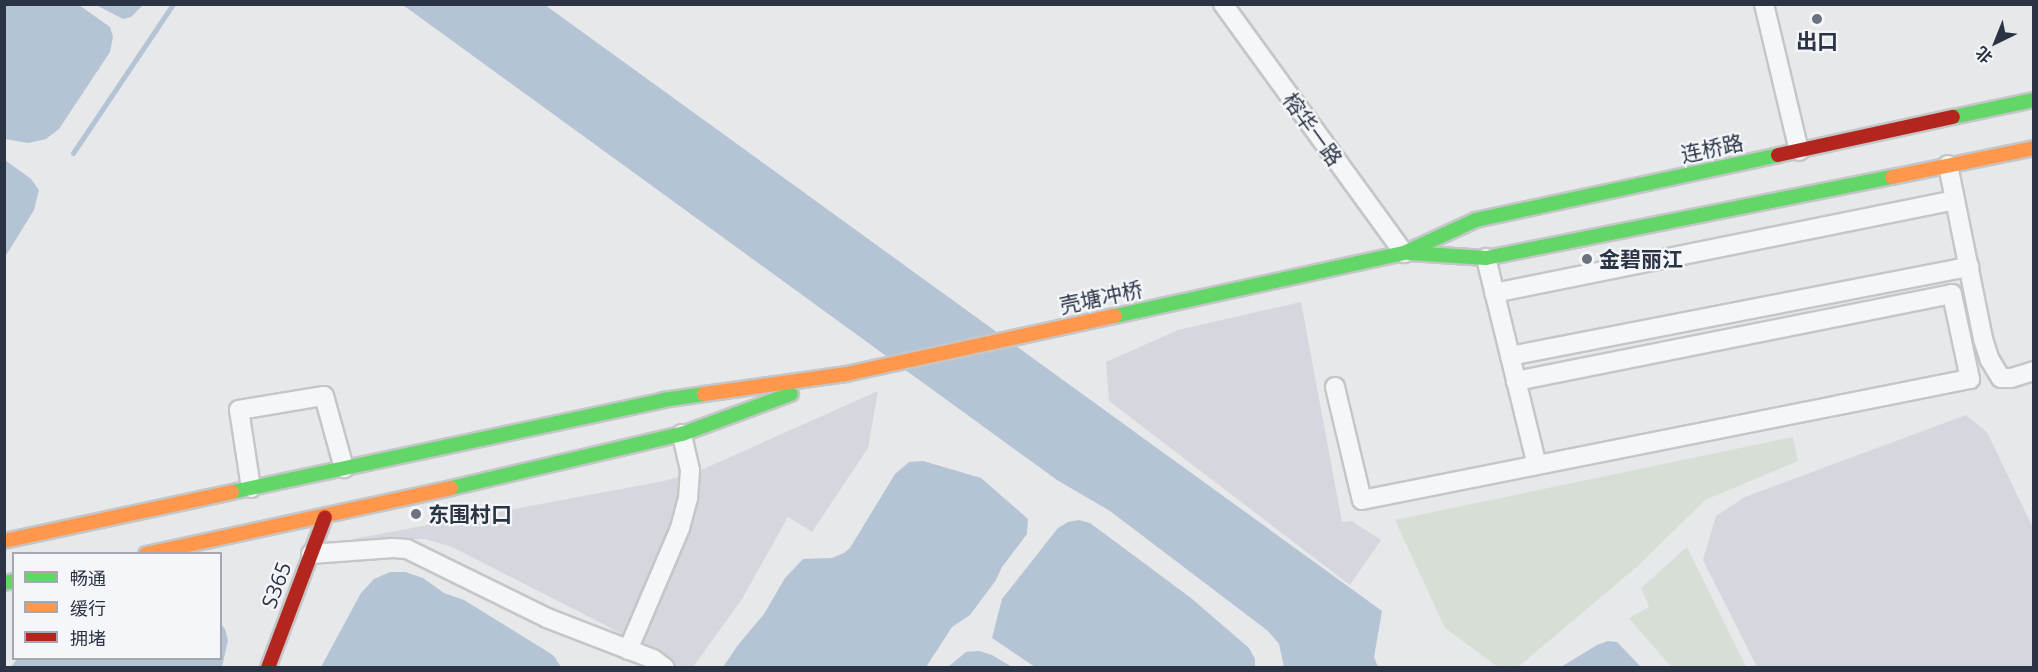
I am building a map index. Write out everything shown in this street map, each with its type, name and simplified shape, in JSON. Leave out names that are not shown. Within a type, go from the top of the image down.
[{"type":"main road","name":"连桥路","points":[[1365,262],[1404,253],[1476,220],[1799,151],[1979,118],[2034,100]]},
{"type":"main road","name":"连桥路","points":[[1404,253],[1485,258],[1948,165],[1985,151],[2034,148]]},
{"type":"main road","name":"壳塘冲桥","points":[[846,374],[1365,262]]},
{"type":"main road","points":[[154,552],[323,511],[682,434],[846,374]]},
{"type":"main road","points":[[4,541],[251,488],[316,480],[344,468],[663,400],[846,374]]},
{"type":"main road","name":"S365","points":[[268,668],[311,554],[323,511]]},
{"type":"street","name":"榕华一路","points":[[1223,4],[1404,253]]},
{"type":"street","points":[[1764,4],[1799,151]]},
{"type":"street","points":[[1948,165],[1983,339],[1995,370],[2001,378],[2011,378],[2034,371]]},
{"type":"street","points":[[1494,293],[1955,200]]},
{"type":"street","points":[[1485,258],[1537,465]]},
{"type":"street","points":[[1510,356],[1969,267]]},
{"type":"street","points":[[1335,387],[1362,500],[1970,379],[1952,294],[1516,381]]},
{"type":"street","points":[[251,488],[239,410],[324,396],[344,468]]},
{"type":"street","points":[[628,650],[680,528],[688,499],[690,470],[682,434]]},
{"type":"street","points":[[311,554],[407,549],[547,618],[653,659],[665,668]]},
{"type":"shaded area","points":[[1301,302],[1342,522],[1352,521],[1381,540],[1350,585],[1109,401],[1106,362],[1178,330]]},
{"type":"shaded area","points":[[878,391],[868,448],[812,532],[788,517],[742,599],[693,667],[674,667],[609,627],[452,547],[425,539],[353,539],[664,481],[701,470]]},
{"type":"shaded area","points":[[1966,415],[1987,432],[2033,528],[2033,667],[1757,667],[1703,560],[1716,516],[1745,497]]},
{"type":"shaded area","points":[[1793,437],[1798,461],[1705,500],[1640,564],[1518,667],[1498,667],[1445,628],[1395,520]]},
{"type":"shaded area","points":[[1687,547],[1746,667],[1671,667],[1629,618],[1649,607],[1641,588]]},
{"type":"water","points":[[5,4],[79,5],[110,27],[113,37],[110,52],[59,129],[46,139],[28,143],[5,139]]},
{"type":"water","points":[[143,4],[131,17],[123,19],[96,5]]},
{"type":"water","points":[[403,5],[545,5],[1382,611],[1374,657],[1378,667],[1284,667],[1279,644],[1268,631],[1110,511],[1057,480]]},
{"type":"water","points":[[5,160],[31,179],[39,190],[34,210],[5,257]]},
{"type":"water","points":[[923,461],[981,478],[1028,519],[1027,534],[1002,567],[996,580],[970,615],[952,627],[926,667],[723,667],[764,614],[785,578],[803,559],[832,558],[844,553],[850,548],[895,474],[909,462]]},
{"type":"water","points":[[1079,520],[1090,523],[1191,598],[1249,648],[1255,659],[1255,667],[1035,667],[992,638],[1002,599],[1058,528],[1068,522]]},
{"type":"water","points":[[390,572],[405,572],[423,578],[444,593],[464,600],[554,656],[561,667],[321,667],[361,593],[374,579]]},
{"type":"water","points":[[222,625],[228,640],[222,667],[11,667],[16,660],[222,660]]},
{"type":"water","points":[[1608,641],[1617,642],[1641,667],[1561,667],[1597,645]]},
{"type":"water","points":[[979,651],[992,655],[1012,667],[948,667],[966,652]]},
{"type":"waterway","points":[[73,153],[173,4]]},
{"type":"traffic: fast","points":[[1953,117],[2034,100]]},
{"type":"traffic: fast","points":[[1115,316],[1404,253],[1476,220],[1778,155]]},
{"type":"traffic: fast","points":[[1409,253],[1486,258],[1892,177]]},
{"type":"traffic: fast","points":[[232,492],[663,400],[704,394]]},
{"type":"traffic: fast","points":[[451,488],[682,434],[791,394]]},
{"type":"traffic: fast","points":[[4,583],[12,581]]},
{"type":"traffic: slow","points":[[1892,177],[2034,148]]},
{"type":"traffic: slow","points":[[704,394],[846,374],[1115,316]]},
{"type":"traffic: slow","points":[[155,552],[451,488]]},
{"type":"traffic: slow","points":[[4,541],[232,492]]},
{"type":"traffic: jam","points":[[1778,155],[1953,117]]},
{"type":"traffic: jam","points":[[268,668],[325,517]]},
{"type":"place","name":"出口","points":[[1817,19]]},
{"type":"place","name":"金碧丽江","points":[[1587,259]]},
{"type":"place","name":"东围村口","points":[[416,514]]}]
